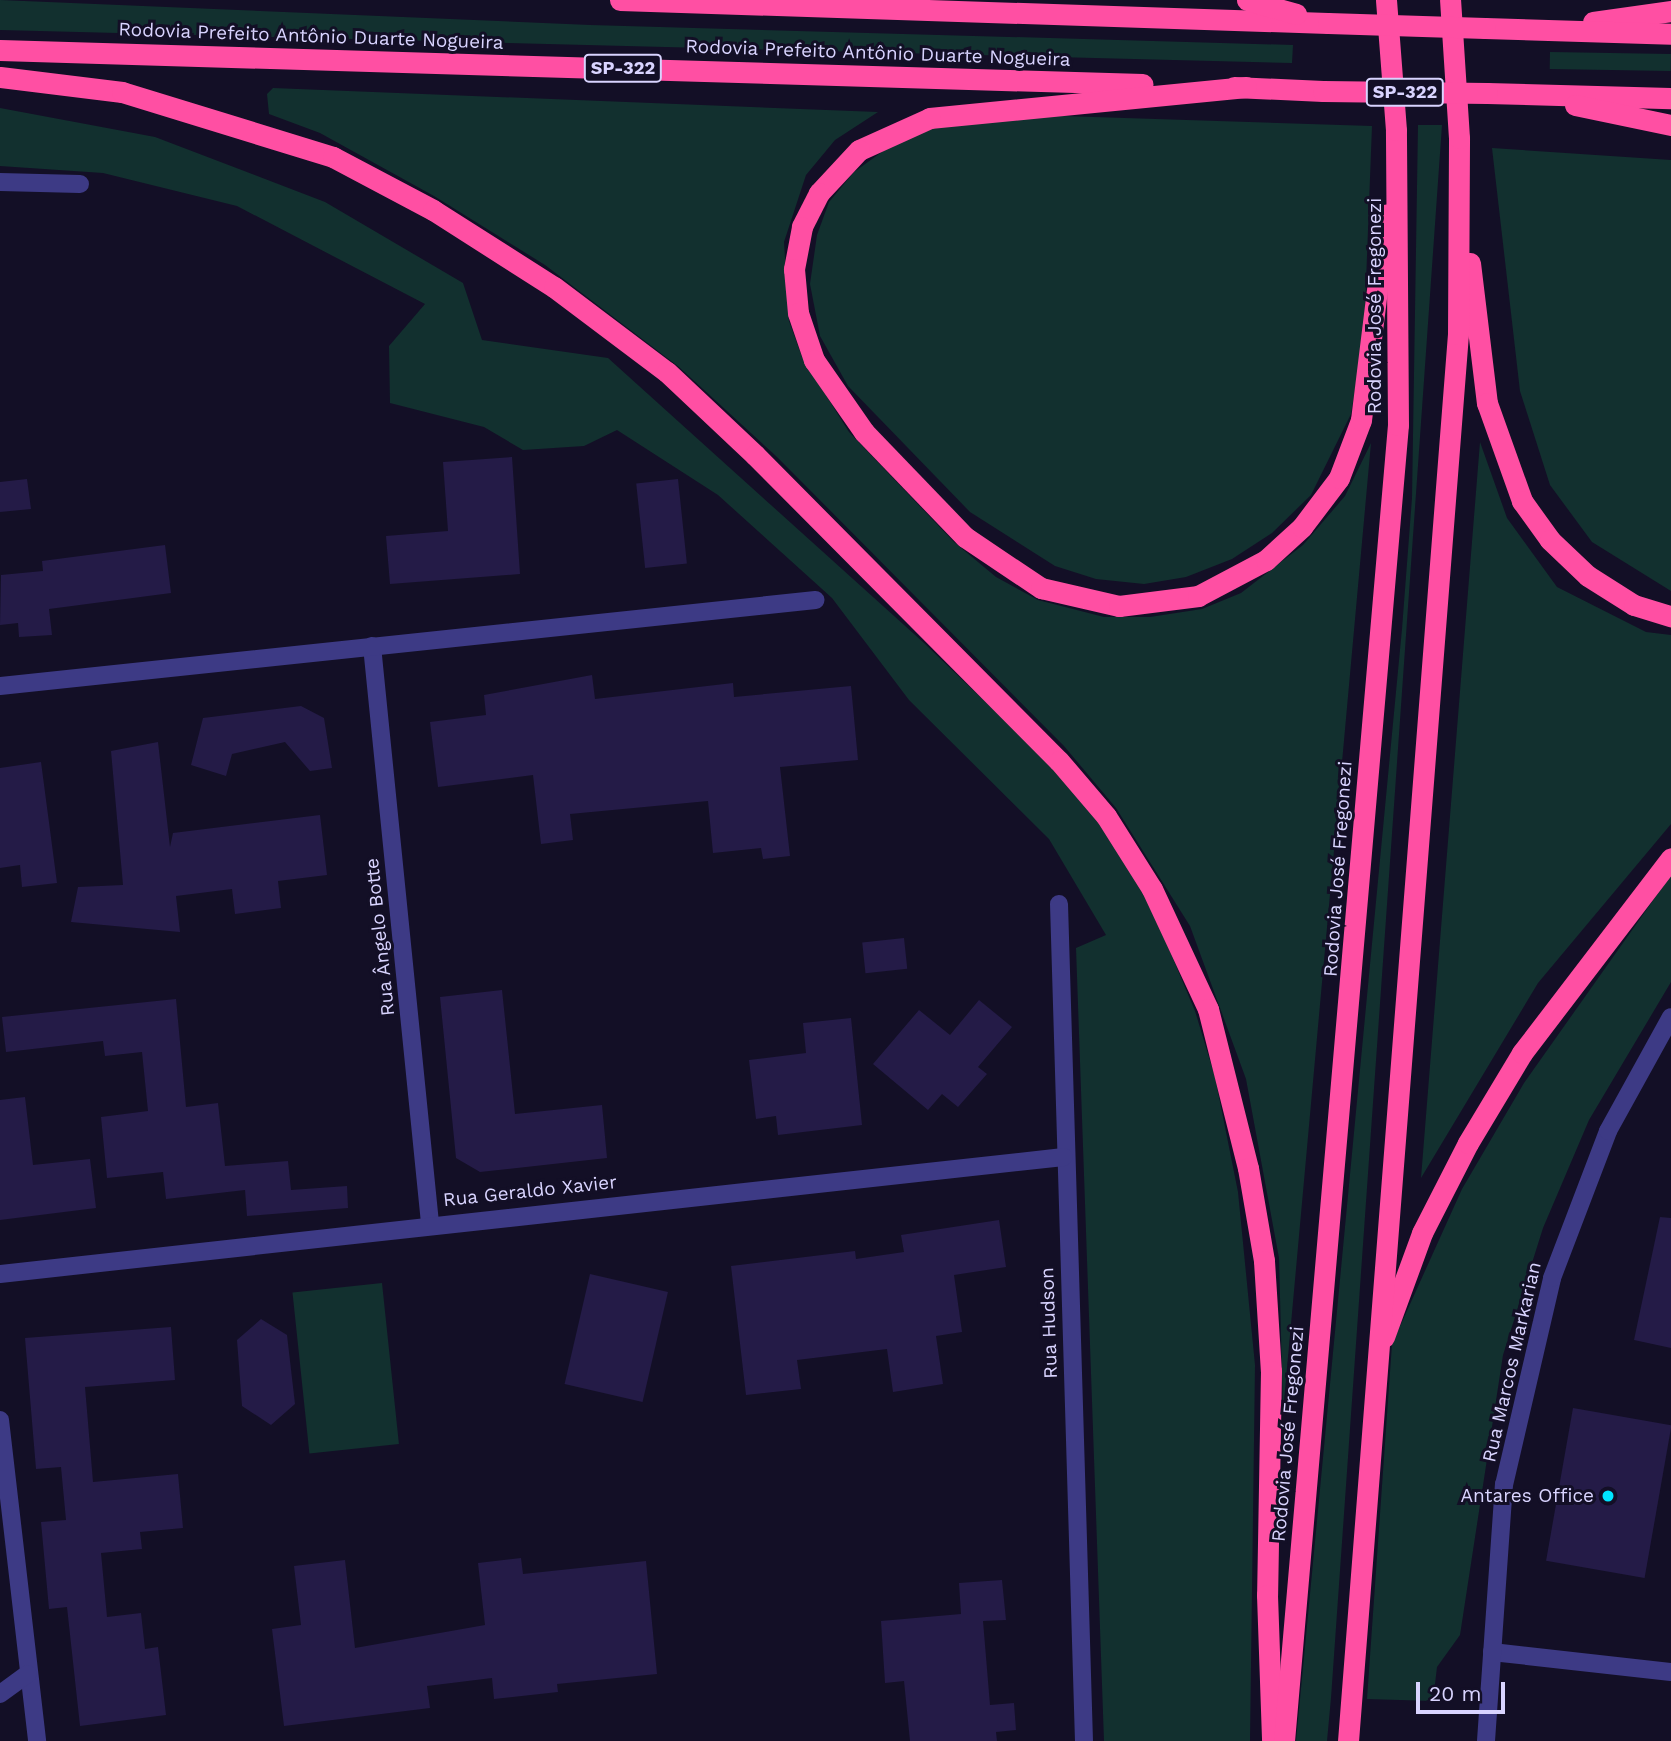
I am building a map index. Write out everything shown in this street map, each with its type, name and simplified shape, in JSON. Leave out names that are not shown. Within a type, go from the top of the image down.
[{"type":"highway","points":[[620,0],[1671,34]]},
{"type":"highway","points":[[1247,0],[1328,23]]},
{"type":"highway","name":"Rodovia José Fregonezi","points":[[1284,1741],[1394,494],[1396,130],[1386,0]]},
{"type":"highway","points":[[1450,0],[1480,366],[1511,479],[1535,522],[1588,576],[1634,605],[1671,616]]},
{"type":"highway","points":[[1537,30],[1671,11]]},
{"type":"highway","name":"Rodovia Prefeito Antônio Duarte Nogueira","points":[[0,50],[1323,91],[1671,98]]},
{"type":"highway","points":[[0,77],[122,92],[321,153],[433,210],[554,287],[667,372],[755,455],[1049,751],[1106,817],[1152,889],[1208,1009],[1248,1168],[1264,1261],[1271,1371],[1267,1595],[1272,1741]]},
{"type":"highway","points":[[1246,87],[990,108],[930,118],[859,150],[831,178],[810,208],[797,247],[794,289],[804,335],[826,383],[864,432],[965,537],[1041,588],[1119,607],[1198,596],[1266,561],[1323,501],[1339,478],[1360,420],[1396,130]]},
{"type":"highway","points":[[1521,94],[1671,125]]},
{"type":"highway","points":[[1348,1741],[1374,1365],[1458,334],[1460,138]]},
{"type":"highway","points":[[1374,1365],[1422,1233],[1468,1143],[1522,1053],[1671,858]]},
{"type":"street","points":[[0,182],[80,184]]},
{"type":"street","points":[[0,686],[814,600]]},
{"type":"street","name":"Rua Ângelo Botte","points":[[372,646],[430,1223]]},
{"type":"street","name":"Rua Hudson","points":[[1059,904],[1064,1157],[1084,1741]]},
{"type":"street","name":"Rua Marcos Markarian","points":[[1486,1741],[1504,1485],[1552,1278],[1608,1131],[1671,1017]]},
{"type":"street","name":"Rua Geraldo Xavier","points":[[0,1274],[430,1223],[1064,1157]]},
{"type":"street","points":[[0,1420],[37,1741]]},
{"type":"street","points":[[1492,1652],[1671,1672]]},
{"type":"street","points":[[0,1694],[28,1674]]},
{"type":"green space","points":[[0,0],[590,25],[1293,45],[1292,63],[0,30]]},
{"type":"green space","points":[[1550,52],[1671,54],[1671,71],[1550,69]]},
{"type":"green space","points":[[273,88],[878,112],[835,140],[806,175],[784,242],[789,321],[802,357],[849,432],[954,542],[996,577],[1038,600],[1104,617],[1150,617],[1202,609],[1241,593],[1303,545],[1345,496],[1371,443],[1283,1412],[1279,1258],[1246,1079],[1190,926],[1116,808],[1064,746],[777,457],[679,367],[545,265],[434,196],[320,133],[269,114],[267,94]]},
{"type":"green space","points":[[0,108],[155,137],[325,202],[463,283],[482,340],[608,358],[924,643],[1051,765],[1098,820],[1145,892],[1195,1011],[1215,1077],[1238,1192],[1255,1365],[1250,1741],[1104,1741],[1076,948],[1106,935],[1049,839],[909,700],[832,598],[718,495],[617,430],[584,446],[523,450],[484,427],[390,403],[389,346],[425,304],[237,206],[103,173],[0,166]]},
{"type":"green space","points":[[1004,114],[1372,126],[1364,334],[1351,414],[1311,495],[1272,533],[1232,559],[1186,577],[1144,584],[1096,579],[1055,566],[970,512],[848,386],[820,336],[810,284],[817,235],[829,202],[854,172],[893,144],[943,124]]},
{"type":"green space","points":[[1418,125],[1442,125],[1331,1698],[1327,1741],[1296,1741],[1402,629],[1412,498]]},
{"type":"green space","points":[[1492,148],[1671,160],[1671,591],[1592,542],[1550,485],[1520,391]]},
{"type":"green space","points":[[1480,442],[1507,518],[1557,587],[1646,632],[1671,635],[1671,824],[1538,983],[1421,1178]]},
{"type":"green space","points":[[1671,875],[1671,982],[1589,1120],[1543,1228],[1503,1355],[1460,1635],[1437,1667],[1433,1701],[1367,1699],[1392,1344],[1462,1189],[1524,1083]]},
{"type":"green space","points":[[382,1283],[399,1444],[309,1454],[292,1292]]},
{"type":"building","points":[[512,457],[520,574],[390,584],[386,536],[448,531],[443,462]]},
{"type":"building","points":[[27,479],[31,509],[0,512],[0,482]]},
{"type":"building","points":[[678,479],[687,564],[645,568],[636,483]]},
{"type":"building","points":[[165,545],[171,593],[49,609],[52,635],[19,637],[18,623],[0,625],[1,575],[43,571],[42,561]]},
{"type":"building","points":[[592,675],[595,699],[733,683],[734,697],[851,686],[858,760],[780,767],[790,856],[763,859],[761,848],[713,853],[708,801],[570,814],[573,840],[541,844],[533,775],[438,787],[430,722],[486,715],[484,695]]},
{"type":"building","points":[[301,706],[324,718],[332,768],[310,771],[285,742],[232,754],[226,776],[191,765],[203,718]]},
{"type":"building","points":[[158,742],[170,847],[173,833],[320,815],[327,875],[278,881],[281,908],[235,914],[232,889],[176,896],[180,932],[71,922],[78,887],[123,885],[111,751]]},
{"type":"building","points":[[41,762],[57,883],[22,887],[20,865],[0,868],[0,768]]},
{"type":"building","points":[[904,938],[907,969],[865,973],[862,942]]},
{"type":"building","points":[[502,990],[515,1114],[602,1105],[607,1158],[480,1172],[456,1158],[440,997]]},
{"type":"building","points":[[176,999],[186,1107],[218,1103],[225,1166],[288,1161],[291,1190],[347,1186],[348,1208],[247,1216],[245,1190],[166,1199],[163,1172],[107,1178],[101,1117],[148,1111],[142,1052],[105,1056],[103,1041],[6,1052],[2,1017]]},
{"type":"building","points":[[979,1000],[1012,1027],[978,1067],[987,1074],[958,1107],[942,1094],[928,1110],[873,1064],[919,1010],[950,1035]]},
{"type":"building","points":[[851,1018],[862,1125],[778,1135],[776,1116],[756,1119],[749,1060],[806,1053],[803,1023]]},
{"type":"building","points":[[25,1097],[33,1165],[90,1159],[96,1208],[0,1220],[0,1100]]},
{"type":"building","points":[[1660,1217],[1671,1218],[1671,1348],[1634,1340]]},
{"type":"building","points":[[999,1220],[1006,1267],[954,1275],[962,1332],[936,1336],[943,1384],[893,1392],[887,1349],[797,1360],[801,1389],[746,1395],[731,1266],[855,1251],[856,1259],[904,1252],[901,1235]]},
{"type":"building","points":[[590,1274],[668,1292],[643,1402],[565,1384]]},
{"type":"building","points":[[261,1319],[287,1335],[295,1404],[271,1425],[242,1406],[237,1340]]},
{"type":"building","points":[[171,1327],[175,1380],[85,1387],[93,1482],[178,1474],[183,1528],[140,1532],[142,1549],[101,1553],[107,1617],[141,1613],[145,1649],[158,1647],[166,1715],[80,1726],[67,1607],[49,1609],[41,1522],[66,1520],[61,1467],[36,1469],[25,1338]]},
{"type":"building","name":"Antares Office","points":[[1573,1408],[1671,1425],[1645,1578],[1546,1561]]},
{"type":"building","points":[[521,1558],[523,1574],[646,1561],[657,1674],[557,1684],[558,1692],[494,1699],[492,1678],[427,1686],[430,1708],[284,1726],[272,1629],[301,1625],[294,1566],[345,1560],[355,1648],[485,1625],[478,1563]]},
{"type":"building","points":[[1002,1580],[1006,1620],[983,1621],[990,1705],[1014,1703],[1016,1730],[996,1732],[997,1741],[910,1741],[904,1681],[885,1683],[881,1621],[961,1614],[959,1583]]},
{"type":"place","name":"Antares Office","points":[[1608,1496]]}]
